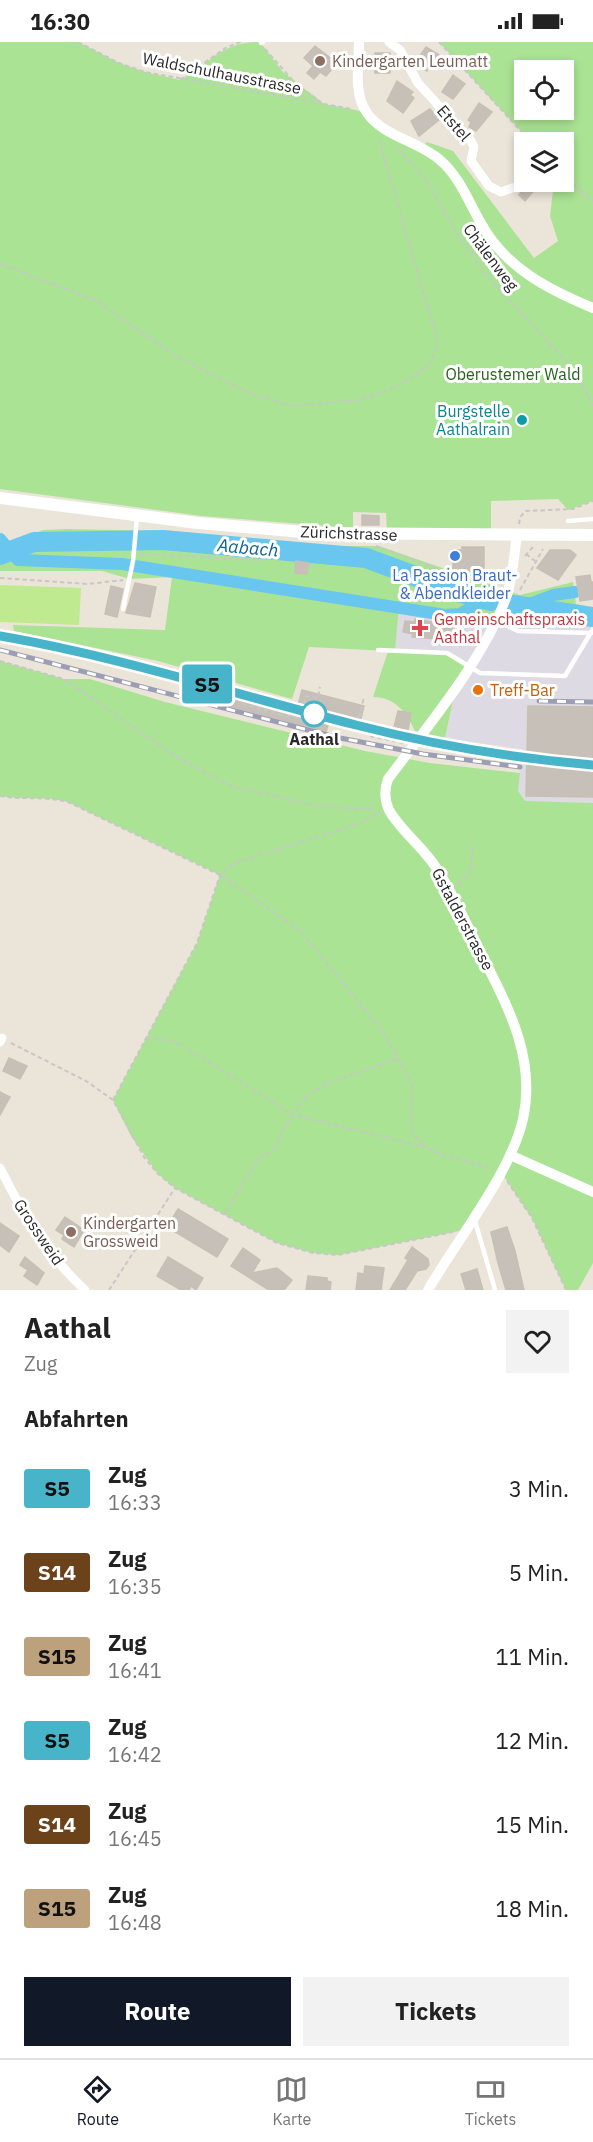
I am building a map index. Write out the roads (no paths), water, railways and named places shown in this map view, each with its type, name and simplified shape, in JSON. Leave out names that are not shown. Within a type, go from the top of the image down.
[{"type":"main road","name":"Zürichstrasse","points":[[0,498],[254,529],[354,535],[367,539],[517,534],[593,535]]},
{"type":"street","points":[[359,42],[358,87],[366,112],[374,122],[440,160],[455,177],[493,242],[530,277],[559,295],[593,308]]},
{"type":"street","name":"Etstel","points":[[389,42],[400,50],[418,83],[471,141],[474,147],[471,161],[489,186],[501,192],[514,187]]},
{"type":"street","points":[[469,665],[495,621],[508,591],[517,534]]},
{"type":"street","name":"Gstalderstrasse","points":[[428,1290],[510,1155],[523,1121],[527,1087],[523,1048],[514,1019],[451,891],[426,853],[388,807],[385,798],[388,779],[432,721],[469,665]]},
{"type":"street","points":[[510,1155],[593,1192]]},
{"type":"street","name":"Grossweid","points":[[0,1168],[44,1245],[85,1290]]},
{"type":"lane","points":[[123,609],[133,561],[137,514]]},
{"type":"lane","points":[[568,521],[593,519]]},
{"type":"lane","points":[[495,621],[518,631],[592,631]]},
{"type":"lane","points":[[378,650],[447,653],[480,673],[565,676],[592,631]]},
{"type":"lane","points":[[474,1217],[495,1290]]},
{"type":"waterway","points":[[0,539],[18,560],[122,564],[445,615],[460,614],[484,600]]},
{"type":"waterway","name":"Aabach","points":[[0,555],[34,542],[163,540],[366,558],[458,592],[491,601]]},
{"type":"waterway","points":[[521,607],[553,595],[575,592]]},
{"type":"waterway","name":"Aabach","points":[[513,605],[593,617]]},
{"type":"railway","points":[[0,636],[131,664],[390,733],[521,758]]},
{"type":"railway","points":[[0,650],[335,737],[423,754],[520,767]]},
{"type":"railway","points":[[539,701],[593,702]]},
{"type":"train","name":"S5","points":[[0,636],[120,661],[324,717],[417,739],[508,756],[593,765]]},
{"type":"place","name":"Kindergarten Leumatt","points":[[320,61]]},
{"type":"place","name":"Burgstelle Aathalrain","points":[[522,420]]},
{"type":"place","name":"La Passion Braut- & Abendkleider","points":[[455,556]]},
{"type":"place","name":"Gemeinschaftspraxis Aathal","points":[[420,628]]},
{"type":"place","name":"Treff-Bar","points":[[478,690]]},
{"type":"place","name":"Aathal","points":[[314,714]]},
{"type":"place","name":"Kindergarten Grossweid","points":[[71,1232]]},
{"type":"park label","name":"Oberustemer Wald","points":[[513,374]]}]
